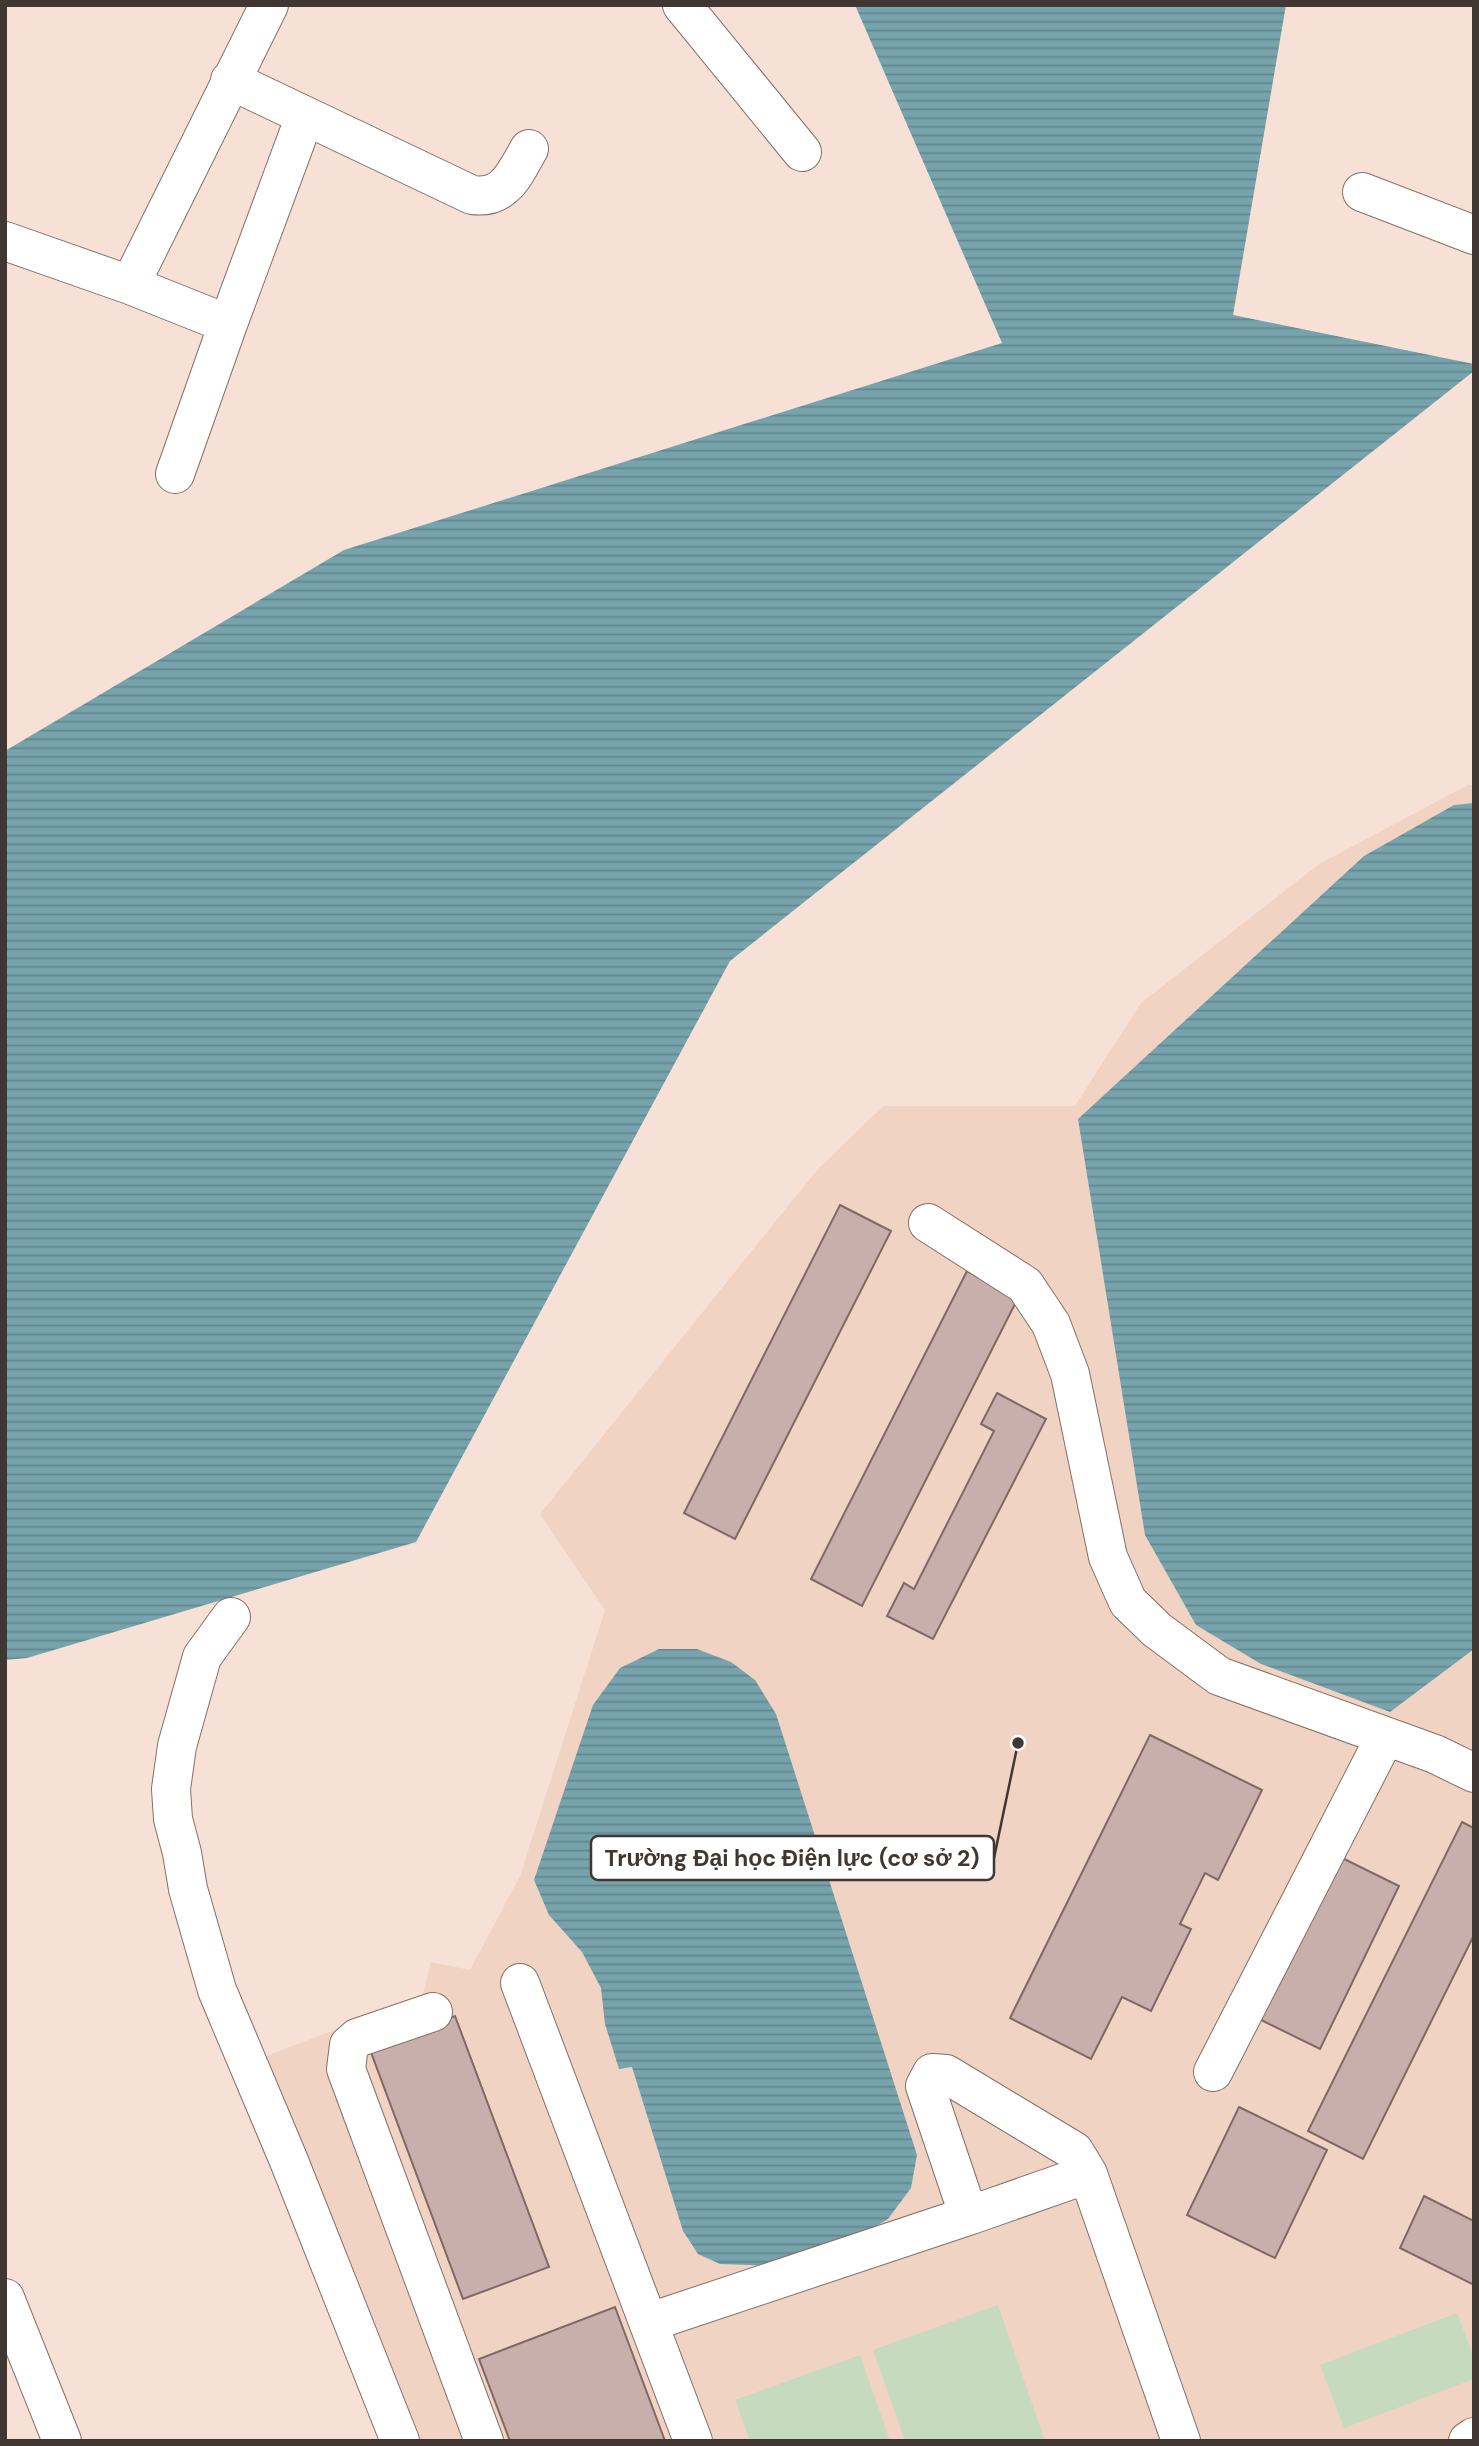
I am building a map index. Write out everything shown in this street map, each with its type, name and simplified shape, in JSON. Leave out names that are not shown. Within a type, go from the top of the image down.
[{"type":"street","points":[[130,285],[268,5]]},
{"type":"street","points":[[682,5],[802,152]]},
{"type":"street","points":[[230,80],[472,195],[485,197],[507,186],[529,149]]},
{"type":"street","points":[[175,474],[305,116]]},
{"type":"street","points":[[1362,191],[1474,235]]},
{"type":"street","points":[[5,241],[130,285],[228,324]]},
{"type":"street","points":[[928,1223],[1025,1285],[1051,1324],[1070,1374],[1108,1557],[1128,1602],[1157,1630],[1219,1675],[1435,1754],[1474,1773]]},
{"type":"street","points":[[231,1617],[202,1657],[191,1695],[177,1746],[171,1789],[173,1819],[188,1889],[217,1990],[289,2161],[400,2441]]},
{"type":"street","points":[[1213,2072],[1385,1737]]},
{"type":"street","points":[[520,1983],[693,2441]]},
{"type":"street","points":[[433,2012],[357,2038],[349,2045],[346,2069],[484,2441]]},
{"type":"street","points":[[971,2215],[925,2086],[932,2073],[946,2074],[1074,2151],[1088,2174],[1181,2441]]},
{"type":"street","points":[[650,2322],[1088,2174]]},
{"type":"street","points":[[5,2298],[62,2441]]},
{"type":"street","points":[[1468,2441],[1474,2437]]},
{"type":"shaded area","points":[[1468,785],[1474,785],[1474,2441],[411,2441],[261,2058],[422,1997],[431,1962],[470,1970],[520,1876],[605,1610],[540,1514],[817,1170],[883,1106],[1075,1106],[1141,1003],[1319,864]]},
{"type":"green space","points":[[998,2305],[1045,2441],[905,2441],[873,2350]]},
{"type":"green space","points":[[1457,2313],[1474,2358],[1474,2379],[1344,2428],[1320,2365]]},
{"type":"green space","points":[[860,2355],[890,2441],[750,2441],[735,2400]]},
{"type":"water","points":[[855,5],[1286,5],[1233,315],[1474,364],[1474,371],[730,961],[416,1542],[27,1658],[5,1660],[5,751],[344,550],[1002,343]]},
{"type":"water","points":[[1474,803],[1474,1649],[1390,1712],[1261,1664],[1196,1625],[1145,1535],[1078,1119],[1364,856],[1454,805]]},
{"type":"water","points":[[659,1649],[697,1649],[731,1662],[755,1680],[776,1714],[917,2155],[911,2188],[888,2219],[858,2237],[775,2266],[720,2264],[698,2254],[683,2231],[632,2067],[619,2069],[605,2024],[601,1988],[582,1952],[549,1915],[534,1880],[593,1705],[620,1668]]},
{"type":"building","points":[[840,1205],[891,1231],[735,1539],[684,1513]]},
{"type":"building","points":[[967,1271],[1018,1298],[862,1606],[811,1579]]},
{"type":"building","points":[[997,1393],[1046,1419],[933,1639],[887,1616],[904,1583],[914,1589],[994,1431],[981,1424]]},
{"type":"building","points":[[1150,1735],[1262,1790],[1218,1880],[1205,1873],[1180,1924],[1191,1929],[1151,2011],[1122,1997],[1091,2059],[1010,2018]]},
{"type":"building","points":[[1462,1822],[1474,1828],[1474,1935],[1363,2159],[1308,2131]]},
{"type":"building","points":[[1336,1855],[1399,1886],[1320,2049],[1257,2018]]},
{"type":"building","points":[[455,2016],[549,2267],[463,2299],[369,2047]]},
{"type":"building","points":[[1239,2107],[1327,2150],[1275,2258],[1187,2215]]},
{"type":"building","points":[[1424,2196],[1474,2221],[1474,2285],[1400,2248]]},
{"type":"building","points":[[615,2307],[665,2441],[510,2441],[479,2359]]},
{"type":"place","name":"Trường Đại học Điện lực (cơ sở 2)","points":[[1018,1743]]}]
